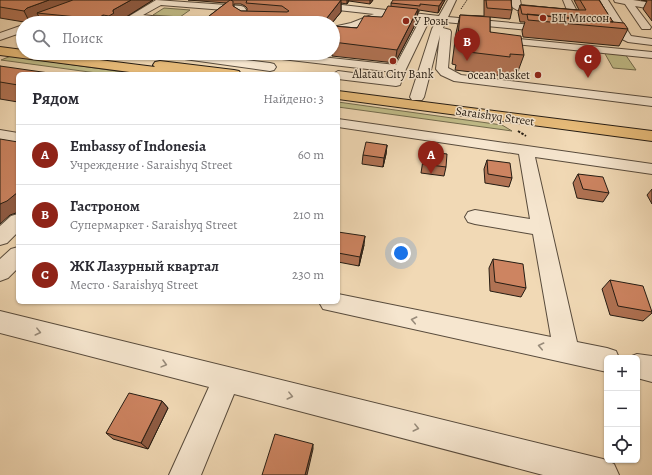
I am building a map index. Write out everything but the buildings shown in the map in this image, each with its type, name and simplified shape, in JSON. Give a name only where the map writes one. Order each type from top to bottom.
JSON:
[{"type":"main road","points":[[0,45],[16,47]]},
{"type":"main road","points":[[0,51],[16,53]]},
{"type":"main road","points":[[69,60],[161,72]]},
{"type":"main road","points":[[123,60],[218,72]]},
{"type":"main road","name":"Saraishyq Street","points":[[340,87],[652,127]]},
{"type":"main road","name":"Saraishyq Street","points":[[340,94],[652,136]]},
{"type":"main road","points":[[340,94],[410,102],[417,97]]},
{"type":"main road","points":[[455,110],[457,105],[461,105],[574,120],[594,120]]},
{"type":"street","points":[[53,16],[94,0]]},
{"type":"street","points":[[141,0],[240,9],[242,11],[241,16]]},
{"type":"street","points":[[275,0],[330,3],[384,13],[560,30]]},
{"type":"street","points":[[417,97],[437,29],[452,0]]},
{"type":"street","points":[[516,0],[517,7],[574,16],[567,0]]},
{"type":"street","points":[[604,0],[628,39],[652,42]]},
{"type":"street","points":[[618,0],[652,6]]},
{"type":"street","points":[[135,16],[159,2]]},
{"type":"street","points":[[628,2],[646,27]]},
{"type":"street","points":[[411,16],[416,5]]},
{"type":"street","points":[[62,12],[65,14],[64,16]]},
{"type":"street","points":[[340,29],[350,28],[368,22],[384,13]]},
{"type":"street","points":[[340,75],[396,82],[400,70],[426,17]]},
{"type":"street","points":[[437,29],[446,32],[442,69],[458,78],[474,90],[652,102]]},
{"type":"street","points":[[3,35],[16,30]]},
{"type":"street","points":[[590,33],[625,36]]},
{"type":"street","points":[[520,42],[652,55]]},
{"type":"street","points":[[228,60],[285,69]]},
{"type":"street","points":[[308,72],[316,60]]},
{"type":"street","points":[[340,60],[400,70]]},
{"type":"street","points":[[354,77],[380,92]]},
{"type":"street","points":[[519,92],[652,113]]},
{"type":"street","points":[[340,123],[652,169]]},
{"type":"street","points":[[0,135],[16,138]]},
{"type":"street","points":[[526,150],[566,351]]},
{"type":"street","points":[[474,217],[541,228]]},
{"type":"street","points":[[0,238],[16,223]]},
{"type":"street","points":[[0,272],[16,257]]},
{"type":"street","points":[[340,304],[604,359]]},
{"type":"street","points":[[0,322],[594,474]]},
{"type":"street","points":[[640,367],[652,369]]},
{"type":"street","points":[[185,475],[226,380]]},
{"type":"shaded area","points":[[164,8],[190,10],[181,16],[153,15]]},
{"type":"shaded area","points":[[604,52],[625,54],[636,70],[613,68]]},
{"type":"shaded area","points":[[11,56],[16,57],[16,60],[39,60],[123,72],[89,72],[1,60]]},
{"type":"shaded area","points":[[340,102],[502,125],[512,131],[340,107]]},
{"type":"place","name":"БЦ Миссон","points":[[543,18]]},
{"type":"place","name":"У Розы","points":[[406,21]]},
{"type":"place","name":"Alatau City Bank","points":[[393,61]]},
{"type":"place","name":"Гастроном","points":[[467,61]]},
{"type":"place","name":"ocean basket","points":[[538,75]]},
{"type":"place","name":"ЖК Лазурный квартал","points":[[588,78]]},
{"type":"place","name":"Embassy of Indonesia","points":[[431,174]]}]
